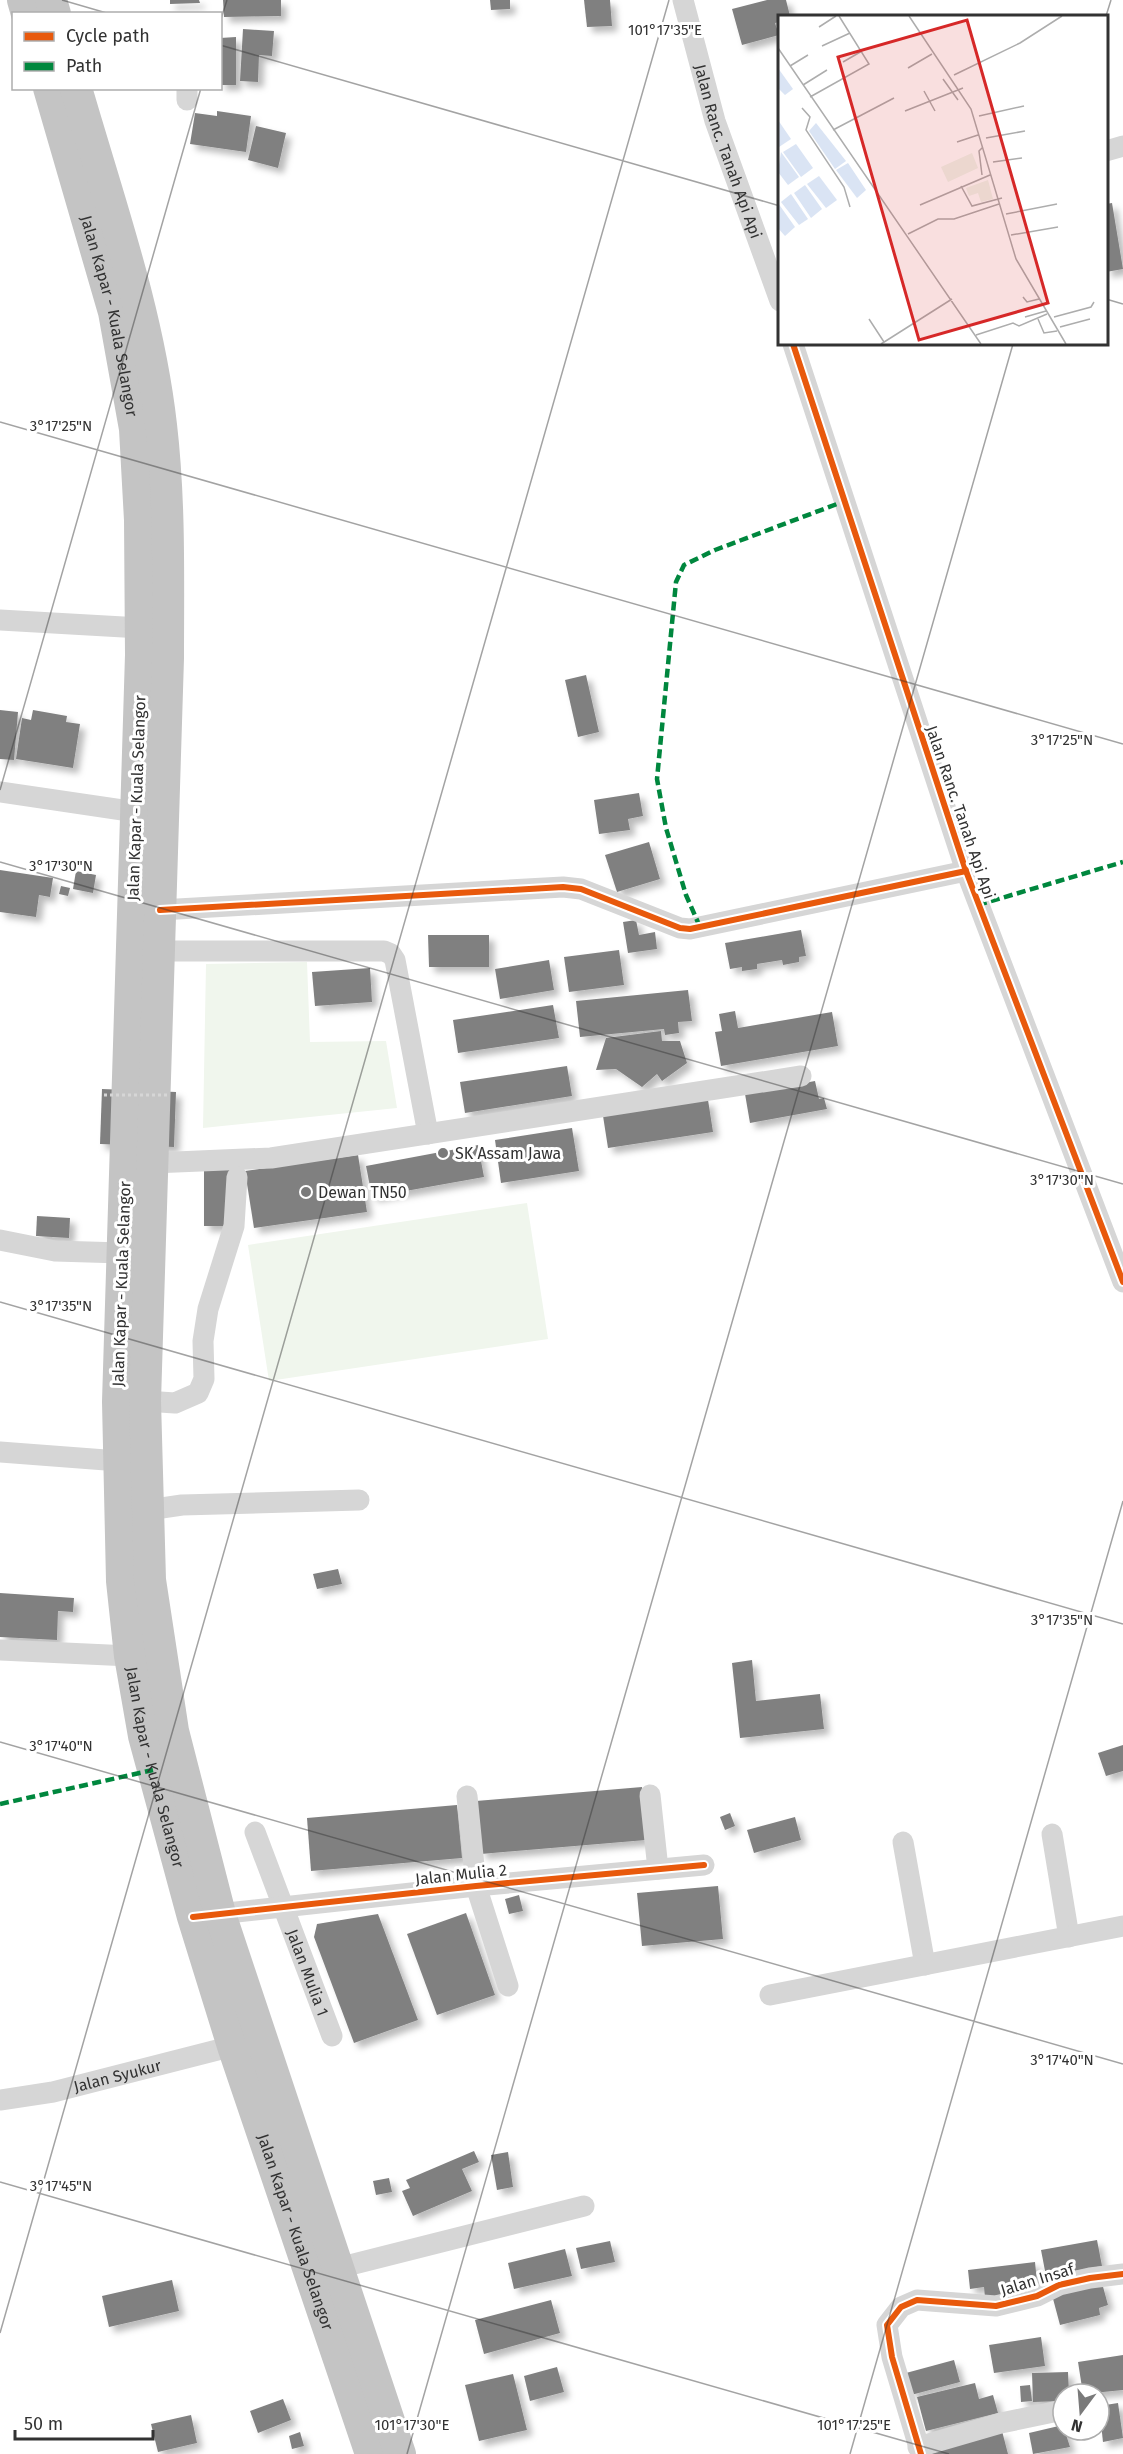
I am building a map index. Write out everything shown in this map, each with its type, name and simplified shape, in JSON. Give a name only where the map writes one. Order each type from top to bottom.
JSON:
[{"type":"highway","name":"Jalan Kapar - Kuala Selangor","points":[[50,90],[114,312],[135,429],[141,538],[136,812],[145,951],[139,1163],[150,1580],[172,1731],[233,2046],[371,2454]]},
{"type":"highway","name":"Jalan Kapar - Kuala Selangor","points":[[77,90],[139,306],[161,424],[168,563],[160,910],[145,951]]},
{"type":"highway","name":"Jalan Kapar - Kuala Selangor","points":[[139,1163],[122,1253],[118,1402],[122,1581],[130,1656],[144,1736],[206,1916],[338,2268],[400,2454]]},
{"type":"street","name":"Jalan Ranc. Tanah Api Api","points":[[683,0],[715,121],[772,250],[778,288]]},
{"type":"street","points":[[1108,151],[1123,146]]},
{"type":"street","name":"Jalan Ranc. Tanah Api Api","points":[[793,345],[966,871],[1123,1282]]},
{"type":"street","points":[[0,620],[141,628]]},
{"type":"street","points":[[0,792],[136,812]]},
{"type":"street","points":[[160,910],[563,887],[580,889],[680,928],[690,929],[966,871]]},
{"type":"street","points":[[145,951],[384,951],[391,954],[395,960],[428,1134]]},
{"type":"street","points":[[139,1163],[272,1158],[801,1076]]},
{"type":"street","points":[[145,1401],[175,1403],[198,1394],[204,1379],[203,1341],[208,1309],[234,1226],[237,1177]]},
{"type":"street","points":[[0,1240],[55,1251],[122,1253]]},
{"type":"street","points":[[0,1452],[119,1461]]},
{"type":"street","points":[[148,1510],[182,1505],[359,1500]]},
{"type":"street","points":[[0,1650],[130,1656]]},
{"type":"street","points":[[467,1796],[476,1886],[508,1986]]},
{"type":"street","points":[[650,1796],[658,1869]]},
{"type":"street","name":"Jalan Mulia 1","points":[[255,1832],[332,2036]]},
{"type":"street","points":[[1052,1834],[1069,1937]]},
{"type":"street","points":[[903,1842],[925,1965]]},
{"type":"street","name":"Jalan Mulia 2","points":[[206,1916],[476,1886],[704,1865]]},
{"type":"street","points":[[770,1995],[1123,1926]]},
{"type":"street","name":"Jalan Syukur","points":[[0,2100],[53,2092],[233,2046]]},
{"type":"street","points":[[338,2268],[584,2206]]},
{"type":"street","name":"Jalan Insaf","points":[[920,2450],[892,2357],[887,2325],[901,2307],[917,2300],[996,2306],[1037,2296],[1069,2283],[1123,2274]]},
{"type":"street","points":[[920,2450],[1001,2423],[1051,2413]]},
{"type":"path","points":[[104,1095],[168,1095]]},
{"type":"shaded area","points":[[307,962],[310,1042],[386,1041],[397,1108],[203,1128],[206,964]]},
{"type":"shaded area","points":[[527,1203],[548,1339],[269,1381],[248,1245]]},
{"type":"building","points":[[170,0],[199,0],[200,3],[170,4]]},
{"type":"building","points":[[223,0],[281,0],[281,16],[224,17]]},
{"type":"building","points":[[490,0],[510,0],[510,9],[491,10]]},
{"type":"building","points":[[584,0],[610,0],[612,26],[587,27]]},
{"type":"building","points":[[767,0],[786,0],[790,15],[778,15],[778,22],[775,23],[778,35],[742,45],[732,9]]},
{"type":"building","points":[[243,29],[274,31],[272,56],[259,55],[258,82],[240,81]]},
{"type":"building","points":[[236,37],[236,85],[222,85],[222,38]]},
{"type":"building","points":[[217,111],[251,116],[246,152],[190,144],[195,113],[217,116]]},
{"type":"building","points":[[256,126],[286,133],[278,168],[248,160]]},
{"type":"building","points":[[1112,203],[1123,269],[1108,272],[1108,204]]},
{"type":"building","points":[[586,675],[599,732],[578,737],[565,680]]},
{"type":"building","points":[[0,710],[18,712],[14,760],[0,759]]},
{"type":"building","points":[[33,710],[67,716],[66,722],[80,724],[73,768],[16,759],[22,718],[31,720]]},
{"type":"building","points":[[639,793],[643,816],[628,819],[630,830],[599,834],[594,800]]},
{"type":"building","points":[[649,842],[660,879],[617,892],[605,855]]},
{"type":"building","points":[[0,870],[53,878],[50,897],[39,895],[36,917],[0,912]]},
{"type":"building","points":[[76,871],[96,875],[93,893],[73,889]]},
{"type":"building","points":[[61,886],[70,888],[68,896],[59,894]]},
{"type":"building","points":[[636,920],[639,935],[655,932],[657,949],[628,953],[623,922]]},
{"type":"building","points":[[801,930],[806,956],[799,957],[799,962],[783,965],[782,960],[757,964],[757,969],[742,971],[742,967],[730,969],[725,943]]},
{"type":"building","points":[[428,935],[489,935],[489,967],[429,967]]},
{"type":"building","points":[[619,950],[624,985],[569,992],[564,957]]},
{"type":"building","points":[[549,960],[554,990],[500,999],[495,969]]},
{"type":"building","points":[[370,968],[372,1002],[315,1006],[312,972]]},
{"type":"building","points":[[688,990],[692,1021],[678,1022],[679,1033],[665,1035],[664,1029],[580,1037],[576,1001]]},
{"type":"building","points":[[553,1005],[559,1038],[458,1053],[453,1020]]},
{"type":"building","points":[[735,1011],[738,1028],[832,1012],[838,1046],[721,1066],[715,1032],[722,1031],[719,1014]]},
{"type":"building","points":[[661,1031],[662,1041],[680,1041],[687,1063],[662,1081],[657,1074],[642,1087],[616,1069],[596,1070],[606,1038]]},
{"type":"building","points":[[567,1066],[572,1096],[465,1113],[460,1082]]},
{"type":"building","points":[[815,1081],[819,1099],[824,1098],[827,1109],[750,1123],[745,1094]]},
{"type":"building","points":[[102,1089],[176,1092],[174,1147],[100,1144]]},
{"type":"building","points":[[708,1100],[713,1132],[608,1148],[603,1116]]},
{"type":"building","points":[[572,1128],[579,1171],[501,1183],[495,1140]]},
{"type":"building","points":[[478,1145],[484,1177],[372,1197],[366,1166]]},
{"type":"building","name":"Dewan TN50","points":[[358,1155],[367,1212],[254,1228],[245,1171]]},
{"type":"building","points":[[204,1167],[230,1167],[230,1226],[204,1226]]},
{"type":"building","points":[[37,1216],[70,1218],[69,1238],[36,1236]]},
{"type":"building","points":[[338,1569],[342,1584],[317,1589],[313,1574]]},
{"type":"building","points":[[0,1593],[74,1598],[73,1612],[58,1611],[57,1640],[0,1637]]},
{"type":"building","points":[[752,1660],[756,1701],[820,1694],[824,1729],[740,1738],[732,1663]]},
{"type":"building","points":[[1123,1745],[1123,1771],[1106,1776],[1098,1753]]},
{"type":"building","points":[[642,1787],[646,1840],[481,1854],[476,1801]]},
{"type":"building","points":[[457,1805],[462,1858],[311,1871],[307,1818]]},
{"type":"building","points":[[730,1813],[735,1826],[725,1830],[720,1817]]},
{"type":"building","points":[[795,1817],[801,1840],[754,1853],[747,1830]]},
{"type":"building","points":[[718,1886],[723,1939],[642,1946],[637,1893]]},
{"type":"building","points":[[519,1895],[523,1911],[509,1914],[505,1899]]},
{"type":"building","points":[[466,1913],[495,1995],[437,2015],[407,1934]]},
{"type":"building","points":[[378,1914],[418,2020],[354,2043],[314,1937],[317,1924]]},
{"type":"building","points":[[474,2151],[479,2162],[462,2169],[472,2191],[413,2216],[402,2191],[410,2188],[406,2180]]},
{"type":"building","points":[[508,2152],[513,2187],[497,2190],[491,2155]]},
{"type":"building","points":[[389,2178],[392,2192],[376,2195],[373,2181]]},
{"type":"building","points":[[1097,2240],[1102,2266],[1046,2276],[1041,2250]]},
{"type":"building","points":[[610,2241],[615,2262],[581,2269],[576,2248]]},
{"type":"building","points":[[565,2249],[572,2276],[514,2289],[508,2263]]},
{"type":"building","points":[[1035,2262],[1038,2292],[985,2298],[984,2287],[970,2289],[968,2270]]},
{"type":"building","points":[[172,2280],[179,2311],[109,2327],[102,2296]]},
{"type":"building","points":[[1102,2283],[1108,2305],[1099,2308],[1100,2315],[1060,2325],[1052,2295]]},
{"type":"building","points":[[551,2300],[560,2333],[484,2354],[475,2320]]},
{"type":"building","points":[[1041,2337],[1045,2366],[994,2373],[989,2345]]},
{"type":"building","points":[[1123,2355],[1123,2390],[1111,2391],[1111,2382],[1081,2382],[1078,2362]]},
{"type":"building","points":[[954,2360],[960,2382],[911,2395],[906,2373]]},
{"type":"building","points":[[557,2367],[564,2392],[530,2401],[524,2376]]},
{"type":"building","points":[[1068,2372],[1068,2382],[1051,2382],[1051,2401],[1033,2402],[1032,2373]]},
{"type":"building","points":[[513,2374],[527,2430],[479,2441],[465,2385]]},
{"type":"building","points":[[975,2383],[979,2399],[993,2395],[998,2413],[926,2431],[917,2397]]},
{"type":"building","points":[[1030,2385],[1032,2401],[1021,2402],[1020,2386]]},
{"type":"building","points":[[283,2399],[291,2420],[258,2433],[250,2411]]},
{"type":"building","points":[[1118,2403],[1123,2438],[1111,2440],[1111,2404]]},
{"type":"building","points":[[191,2415],[197,2443],[158,2452],[151,2424]]},
{"type":"building","points":[[1051,2428],[1051,2442],[1068,2442],[1070,2447],[1033,2454],[1029,2433]]},
{"type":"building","points":[[1002,2431],[1008,2454],[930,2454]]},
{"type":"building","points":[[300,2432],[304,2446],[292,2449],[289,2436]]},
{"type":"marked path","points":[[700,927],[686,895],[666,828],[657,779],[676,582],[684,565],[715,550],[845,501]]},
{"type":"marked path","points":[[978,905],[1123,862]]},
{"type":"marked path","points":[[0,1804],[153,1770]]},
{"type":"cycle path","points":[[793,345],[966,871],[1123,1282]]},
{"type":"cycle path","points":[[160,910],[563,887],[581,889],[680,928],[690,929],[966,871]]},
{"type":"cycle path","points":[[193,1917],[476,1886],[704,1865]]},
{"type":"cycle path","points":[[921,2454],[892,2357],[887,2325],[901,2307],[917,2300],[996,2306],[1037,2296],[1059,2285],[1123,2274]]},
{"type":"place","name":"SK Assam Jawa","points":[[443,1153]]},
{"type":"place","name":"Dewan TN50","points":[[306,1192]]}]
